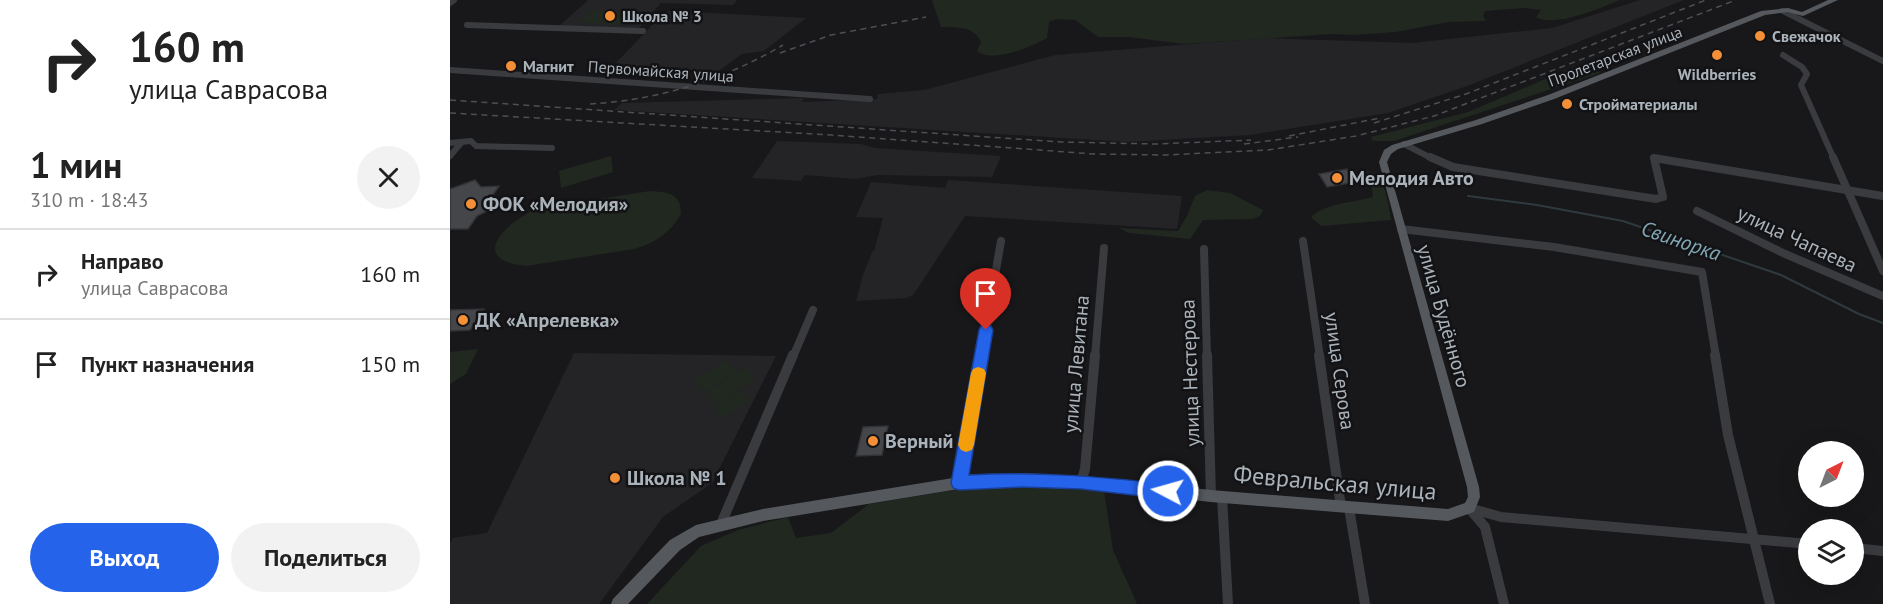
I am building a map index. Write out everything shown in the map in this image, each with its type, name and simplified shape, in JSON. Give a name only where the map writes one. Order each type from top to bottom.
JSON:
[{"type":"main road","name":"Пролетарская улица","points":[[1404,144],[1502,114],[1601,78],[1764,13],[1783,11],[1803,14],[1834,0]]},
{"type":"main road","name":"улица Будённого","points":[[1404,144],[1389,150],[1383,162],[1473,486],[1474,497],[1469,508]]},
{"type":"main road","name":"Февральская улица","points":[[618,604],[675,545],[696,531],[762,515],[959,483],[1022,479],[1081,482],[1345,508],[1448,515],[1469,508]]},
{"type":"street","points":[[450,3],[454,0]]},
{"type":"street","points":[[1783,11],[1883,61]]},
{"type":"street","points":[[466,25],[643,31]]},
{"type":"street","points":[[1783,54],[1802,67],[1807,74],[1801,85],[1883,271]]},
{"type":"street","name":"Первомайская улица","points":[[450,70],[870,99]]},
{"type":"street","points":[[450,143],[471,141],[476,146],[552,147]]},
{"type":"street","points":[[450,156],[461,143]]},
{"type":"street","points":[[1404,144],[1410,150],[1438,159],[1453,167],[1656,199],[1663,196],[1654,158],[1883,196]]},
{"type":"street","name":"улица Чапаева","points":[[1697,211],[1783,253],[1883,296]]},
{"type":"street","points":[[1401,229],[1554,247],[1702,272],[1728,435],[1770,604]]},
{"type":"street","points":[[959,483],[1001,241]]},
{"type":"street","name":"улица Серова","points":[[1303,241],[1345,508],[1365,604]]},
{"type":"street","name":"улица Левитана","points":[[1081,482],[1085,469],[1104,248]]},
{"type":"street","name":"улица Нестерова","points":[[1204,249],[1216,496],[1228,604]]},
{"type":"street","points":[[721,524],[813,310]]},
{"type":"street","points":[[1469,508],[1501,517],[1798,543]]},
{"type":"street","points":[[1469,508],[1485,526],[1504,604]]},
{"type":"street","points":[[1864,549],[1883,551]]},
{"type":"shaded area","name":"Школа № 3","points":[[588,0],[737,0],[733,5],[661,3],[638,29],[558,27]]},
{"type":"shaded area","points":[[932,0],[1620,0],[1566,19],[1544,20],[1536,17],[1541,10],[1524,8],[1485,11],[1483,16],[1486,20],[1484,21],[1448,22],[1396,32],[1185,44],[1129,37],[1098,37],[1075,20],[1057,19],[1049,22],[1047,38],[1012,53],[992,56],[977,51],[981,42],[969,30],[941,27]]},
{"type":"shaded area","points":[[1640,0],[1684,0],[1470,85],[1388,113],[1250,135],[1127,142],[614,110],[622,103],[804,98],[802,102],[877,99],[878,94],[924,90],[1055,55],[1265,38],[1412,43],[1552,28]]},
{"type":"shaded area","points":[[592,10],[636,12],[623,25],[578,22]]},
{"type":"shaded area","points":[[665,12],[806,18],[764,51],[742,54],[719,71],[611,68]]},
{"type":"shaded area","points":[[1578,65],[1593,68],[1600,73],[1394,141],[1373,141],[1371,137],[1468,112]]},
{"type":"shaded area","points":[[777,141],[861,144],[875,148],[1001,156],[992,177],[878,175],[855,179],[805,175],[801,181],[752,178]]},
{"type":"shaded area","points":[[611,156],[613,172],[561,188],[559,171]]},
{"type":"shaded area","points":[[1366,171],[1375,173],[1382,184],[1391,220],[1321,226],[1311,217],[1332,206],[1373,197]]},
{"type":"shaded area","points":[[948,180],[1182,196],[1177,229],[965,216],[914,294],[907,298],[856,301],[883,218],[856,217],[871,182],[945,188]]},
{"type":"shaded area","points":[[1207,190],[1230,193],[1263,210],[1260,216],[1253,219],[1203,220],[1190,239],[1129,233],[1119,228],[1178,231],[1195,196]]},
{"type":"shaded area","points":[[650,191],[672,195],[679,202],[681,214],[667,232],[642,247],[526,266],[498,257],[495,249],[497,240],[513,223],[536,209]]},
{"type":"shaded area","points":[[478,349],[466,374],[450,384],[450,352]]},
{"type":"shaded area","name":"Школа № 1","points":[[574,353],[776,356],[712,483],[663,517],[599,604],[450,604],[450,543],[453,538],[487,533]]},
{"type":"shaded area","points":[[727,360],[737,371],[704,392],[694,380]]},
{"type":"shaded area","points":[[746,367],[756,378],[716,405],[706,393]]},
{"type":"shaded area","points":[[741,390],[750,400],[723,418],[714,408]]},
{"type":"shaded area","points":[[986,485],[1104,491],[1113,550],[1137,604],[647,604],[701,546],[738,530],[788,517],[796,538],[831,533],[869,504]]},
{"type":"building","name":"Мелодия Авто","points":[[1347,169],[1355,182],[1327,187],[1319,174]]},
{"type":"building","name":"ФОК «Мелодия»","points":[[475,180],[481,187],[499,186],[489,201],[495,207],[477,216],[468,229],[450,229],[450,189]]},
{"type":"building","name":"ДК «Апрелевка»","points":[[484,309],[470,330],[450,331],[450,310]]},
{"type":"building","name":"Верный","points":[[888,426],[882,455],[856,456],[863,427]]},
{"type":"waterway","name":"Свинорка","points":[[1468,196],[1537,205],[1623,221],[1781,275],[1859,314],[1883,323]]},
{"type":"railway","points":[[1374,123],[1466,94],[1706,0]]},
{"type":"railway","points":[[450,113],[831,135],[1094,154],[1166,155],[1268,150],[1356,136],[1434,116],[1736,0]]},
{"type":"railway","points":[[780,53],[831,35],[926,17]]},
{"type":"railway","points":[[590,104],[641,98],[690,86],[738,68],[783,45]]},
{"type":"railway","points":[[450,100],[1061,142],[1156,144],[1251,140]]},
{"type":"railway","points":[[1289,136],[1380,118]]},
{"type":"railway","points":[[1244,144],[1298,137]]},
{"type":"slow traffic","points":[[966,445],[978,373]]},
{"type":"place","name":"Школа № 3","points":[[610,16]]},
{"type":"place","name":"Свежачок","points":[[1760,36]]},
{"type":"place","name":"Wildberries","points":[[1717,55]]},
{"type":"place","name":"Магнит","points":[[511,66]]},
{"type":"place","name":"Стройматериалы","points":[[1567,104]]},
{"type":"place","name":"Мелодия Авто","points":[[1337,178]]},
{"type":"place","name":"ФОК «Мелодия»","points":[[471,204]]},
{"type":"place","name":"ДК «Апрелевка»","points":[[463,320]]},
{"type":"place","name":"Верный","points":[[873,441]]},
{"type":"place","name":"Школа № 1","points":[[615,478]]},
{"type":"route","points":[[986,330],[959,483],[1022,479],[1081,482],[1168,491]]}]
